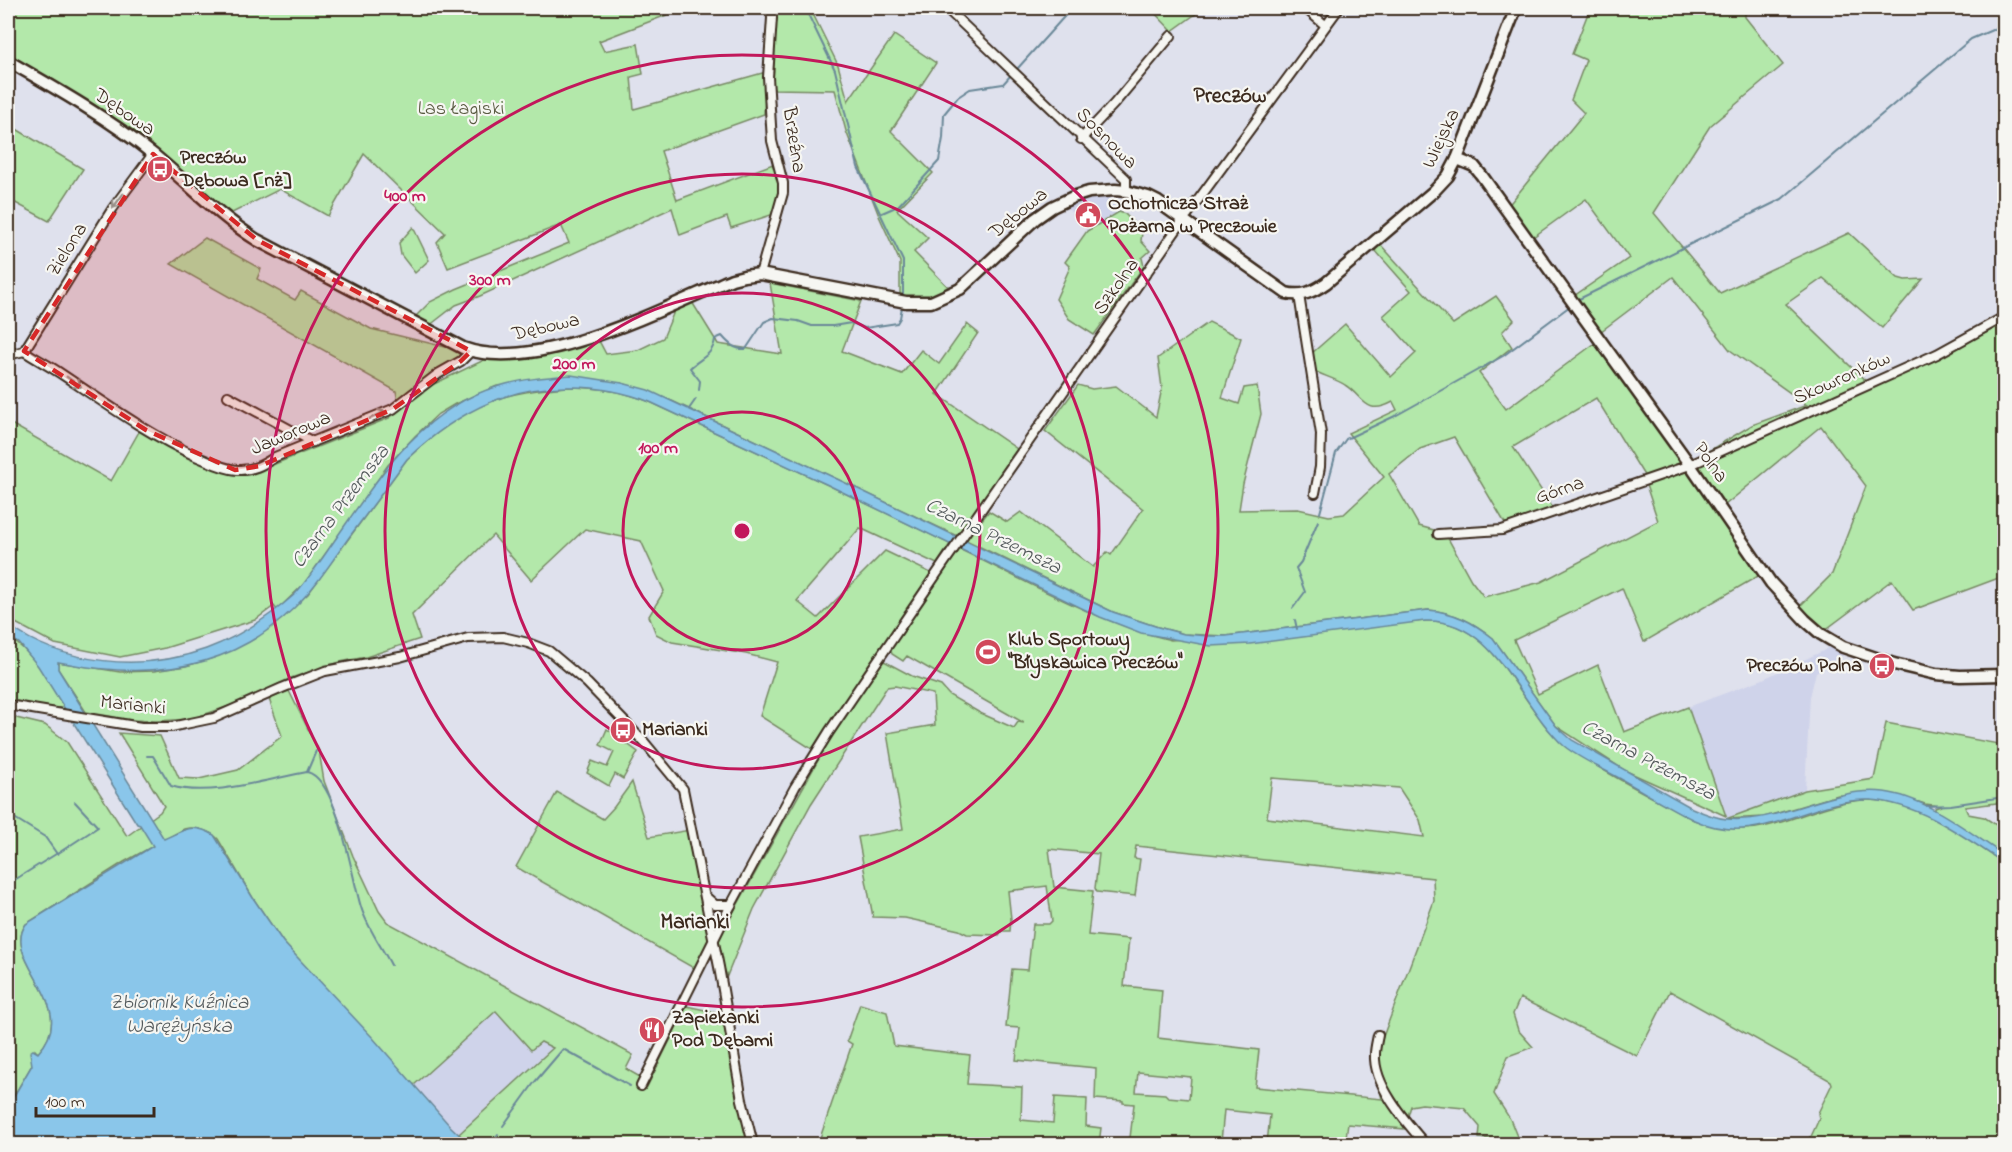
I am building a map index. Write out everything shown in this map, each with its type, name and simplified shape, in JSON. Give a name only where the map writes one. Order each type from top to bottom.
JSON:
[{"type":"street","name":"Brzeźna","points":[[760,274],[781,207],[783,193],[783,183],[772,141],[768,77],[771,8]]},
{"type":"street","name":"Sosnowa","points":[[946,8],[1081,139],[1126,179],[1126,191],[1148,197],[1184,220],[1275,286],[1286,293],[1299,295]]},
{"type":"street","points":[[1305,8],[1325,25]]},
{"type":"street","name":"Szkolna","points":[[731,905],[795,787],[926,588],[1184,220],[1339,8]]},
{"type":"street","name":"Wiejska","points":[[1299,295],[1317,290],[1434,191],[1448,176],[1457,159],[1516,8]]},
{"type":"street","points":[[1081,139],[1114,104],[1171,36]]},
{"type":"street","name":"Dębowa","points":[[8,61],[99,117],[153,154],[232,223],[257,240],[471,351],[486,355],[511,355],[552,348],[615,329],[732,279],[760,274],[918,304],[932,302],[960,289],[1035,219],[1052,207],[1073,196],[1089,192],[1126,191]]},
{"type":"street","name":"Zielona","points":[[24,351],[113,208],[153,154]]},
{"type":"street","name":"Polna","points":[[1457,159],[1474,166],[1482,176],[1690,465],[1772,584],[1800,615],[1821,634],[1843,647],[1871,657],[1921,670],[1960,676],[2004,675]]},
{"type":"street","points":[[1299,295],[1321,434],[1320,467],[1315,493]]},
{"type":"street","name":"Skowronków","points":[[1690,465],[1937,354],[2004,317]]},
{"type":"street","points":[[8,355],[24,351]]},
{"type":"street","name":"Jaworowa","points":[[24,351],[146,430],[186,452],[224,468],[235,470],[252,469],[393,409],[438,374],[461,362],[471,351]]},
{"type":"street","points":[[228,396],[313,442]]},
{"type":"street","name":"Górna","points":[[1438,534],[1502,530],[1690,465]]},
{"type":"street","name":"Marianki","points":[[8,705],[153,728],[185,726],[218,717],[300,680],[333,669],[400,657],[468,638],[493,636],[528,643],[539,646],[556,656],[587,683],[680,782],[685,795],[714,939],[744,1110],[753,1144]]},
{"type":"street","points":[[641,1086],[731,905],[715,905],[705,896]]},
{"type":"street","points":[[1378,1035],[1374,1056],[1378,1076],[1384,1090],[1425,1144]]},
{"type":"highlighted area","points":[[153,154],[257,240],[471,351],[461,361],[393,409],[260,466],[235,470],[146,430],[24,351]]},
{"type":"shaded area","points":[[1106,194],[1119,212],[1087,231],[1065,205],[1073,201]]},
{"type":"shaded area","points":[[1832,644],[1847,653],[1816,672],[1810,697],[1805,790],[1728,820],[1688,707],[1763,679],[1823,651]]},
{"type":"shaded area","points":[[496,1011],[531,1050],[542,1042],[553,1048],[447,1144],[385,1112]]},
{"type":"green space","name":"Las Łagiski","points":[[8,8],[685,8],[599,41],[604,51],[638,44],[643,74],[631,77],[634,109],[766,72],[764,114],[661,151],[677,200],[773,164],[779,188],[774,214],[731,228],[727,217],[680,235],[672,208],[456,305],[429,326],[413,319],[430,302],[456,289],[569,243],[561,225],[448,268],[437,242],[445,233],[364,154],[328,216],[280,189],[230,214],[131,129],[8,55]]},
{"type":"green space","points":[[810,8],[838,65],[848,101],[894,35],[936,63],[891,131],[933,173],[897,210],[928,238],[914,252],[951,290],[918,300],[900,298],[900,262],[879,216],[846,131],[835,90],[773,89],[775,10]]},
{"type":"green space","points":[[1150,8],[1204,8],[1172,31]]},
{"type":"green space","points":[[1590,8],[1745,8],[1745,17],[1783,65],[1710,126],[1654,213],[1720,293],[1849,233],[1898,278],[1923,279],[1882,328],[1823,278],[1786,304],[1873,388],[2004,324],[2004,576],[1913,610],[1892,580],[1825,630],[1800,606],[1832,574],[1866,486],[1821,426],[1725,505],[1690,462],[1752,425],[1807,405],[1730,350],[1673,277],[1596,335],[1571,298],[1629,258],[1586,199],[1529,240],[1507,207],[1584,113],[1571,100],[1586,60],[1572,54]]},
{"type":"green space","points":[[8,124],[83,169],[49,221],[8,199]]},
{"type":"green space","points":[[1119,212],[1125,214],[1142,232],[1141,241],[1150,251],[1142,258],[1144,266],[1094,335],[1069,319],[1056,299],[1070,267],[1065,262],[1087,231]]},
{"type":"green space","points":[[413,227],[429,260],[415,273],[401,255],[399,243]]},
{"type":"green space","points":[[205,238],[261,269],[257,279],[295,300],[301,291],[371,329],[462,351],[457,359],[398,402],[396,391],[171,264]]},
{"type":"green space","points":[[1379,243],[1453,324],[1496,296],[1514,320],[1502,332],[1512,347],[1479,373],[1506,409],[1598,341],[1682,462],[1645,477],[1596,398],[1513,447],[1553,508],[1506,525],[1454,437],[1420,449],[1389,474],[1419,526],[1445,533],[1471,580],[1484,597],[1541,582],[1658,521],[1645,482],[1687,471],[1760,575],[1644,642],[1622,588],[1514,640],[1538,694],[1598,665],[1624,732],[1688,707],[1726,816],[1624,770],[1556,726],[1493,638],[1478,627],[1455,616],[1428,610],[1226,636],[1184,634],[1113,612],[966,540],[989,511],[1007,522],[1021,512],[1093,567],[1107,552],[1111,555],[1143,509],[1045,431],[1078,385],[1092,389],[1116,386],[1156,417],[1162,388],[1158,358],[1209,322],[1241,338],[1222,398],[1239,404],[1244,388],[1257,386],[1261,414],[1243,484],[1239,510],[1298,509],[1329,516],[1344,514],[1384,477],[1348,433],[1397,410],[1393,402],[1376,407],[1366,404],[1345,385],[1314,371],[1311,354],[1345,324],[1391,377],[1416,353],[1383,316],[1411,291],[1374,249]]},
{"type":"green space","points":[[770,283],[861,301],[842,351],[902,374],[921,350],[939,364],[967,324],[978,333],[937,394],[1017,449],[957,536],[672,401],[622,383],[497,386],[438,414],[415,436],[388,465],[304,584],[277,610],[274,606],[255,620],[165,648],[120,657],[55,644],[8,619],[8,422],[111,481],[140,430],[224,472],[260,470],[389,418],[434,384],[484,360],[528,358],[598,339],[606,354],[638,350],[663,338],[673,314],[672,310],[692,302],[718,344],[782,354]]},
{"type":"green space","points":[[566,387],[608,390],[650,402],[950,544],[937,564],[860,528],[797,601],[818,618],[885,551],[931,573],[812,749],[760,716],[777,662],[746,654],[672,642],[656,634],[649,616],[664,591],[641,541],[585,529],[531,580],[493,535],[412,615],[420,639],[291,678],[238,703],[191,719],[132,720],[86,712],[58,669],[58,662],[120,672],[154,671],[186,666],[213,658],[254,639],[308,594],[407,459],[426,442],[458,419],[492,401],[528,391]]},
{"type":"green space","points":[[959,549],[1090,612],[1144,633],[1171,640],[1426,621],[1446,623],[1463,629],[1491,652],[1546,727],[1569,747],[1603,770],[1694,820],[1730,828],[1758,828],[1829,806],[1869,800],[1888,802],[1923,814],[1957,832],[2004,863],[2004,1144],[1946,1144],[1939,1141],[1937,1144],[1816,1144],[1809,1141],[1819,1119],[1818,1113],[1832,1084],[1831,1081],[1670,991],[1637,1056],[1520,998],[1513,1014],[1518,1030],[1533,1047],[1508,1056],[1494,1094],[1510,1119],[1520,1144],[1501,1144],[1499,1140],[1479,1138],[1480,1127],[1464,1108],[1422,1104],[1411,1106],[1408,1116],[1417,1130],[1348,1124],[1345,1144],[1267,1144],[1270,1115],[1224,1110],[1221,1142],[1247,1144],[1168,1144],[1168,1142],[1130,1138],[1134,1104],[1095,1099],[1096,1068],[1016,1060],[1020,1028],[1006,1027],[1012,969],[1028,970],[1033,924],[1049,924],[1052,921],[1047,886],[1008,891],[1010,931],[1002,931],[999,935],[967,934],[959,930],[905,918],[873,917],[858,837],[903,829],[887,733],[935,725],[933,694],[895,686],[887,687],[811,804],[754,909],[727,976],[721,960],[718,940],[840,721],[880,661],[941,686],[949,695],[980,713],[1014,728],[1018,722],[1024,723],[907,656],[903,661],[892,654],[890,648]],"holes":[[[1272,778],[1399,788],[1420,820],[1424,837],[1267,818]],[[1136,846],[1433,878],[1434,901],[1378,1050],[1375,1070],[1382,1099],[1255,1087],[1259,1050],[1158,1038],[1162,990],[1124,986],[1129,939],[1088,935],[1093,891],[1054,887],[1049,849],[1099,854],[1095,888],[1097,892],[1135,896],[1140,859],[1134,858]],[[1138,1072],[1191,1077],[1189,1099],[1168,1097],[1165,1094],[1136,1092]]]},
{"type":"green space","points":[[8,637],[34,660],[65,709],[8,702]]},
{"type":"green space","points":[[289,691],[319,751],[324,781],[353,856],[379,911],[387,922],[633,1055],[626,1069],[640,1077],[640,1083],[647,1087],[687,1006],[723,1014],[749,1144],[469,1144],[459,1134],[553,1048],[541,1042],[531,1050],[496,1011],[414,1085],[283,942],[253,898],[218,839],[207,832],[193,828],[184,829],[124,862],[26,924],[21,938],[23,953],[47,1001],[51,1018],[49,1035],[38,1053],[35,1050],[32,1065],[8,1106],[8,716],[45,725],[67,742],[127,836],[160,812],[164,806],[119,733],[160,736],[179,778],[199,779],[238,770],[282,736],[269,699]]},
{"type":"green space","points":[[1886,723],[2004,745],[2004,802],[1965,807],[1968,814],[1984,817],[2004,830],[2004,855],[1935,812],[1935,808],[1941,806],[1919,802],[1838,795],[1764,817],[1726,819],[1805,790],[1874,779]]},
{"type":"green space","points":[[607,729],[638,752],[623,779],[615,774],[609,786],[587,773],[592,761],[607,767],[614,752],[600,745]]},
{"type":"green space","points":[[632,782],[649,837],[690,830],[710,937],[697,970],[516,867],[557,792],[603,819]]},
{"type":"green space","points":[[860,1004],[887,1012],[894,1046],[970,1055],[967,1084],[1022,1087],[1021,1120],[1053,1123],[1055,1097],[1087,1099],[1086,1126],[1101,1128],[1099,1144],[818,1144],[852,1044],[847,1041]]},
{"type":"water","name":"Zbiornik Kuźnica Warężyńska","points":[[571,375],[622,383],[648,390],[1113,612],[1158,627],[1184,634],[1226,636],[1428,610],[1455,616],[1478,627],[1493,638],[1556,726],[1572,740],[1692,808],[1718,818],[1747,819],[1767,816],[1844,794],[1884,792],[1916,801],[1947,817],[2004,855],[2004,863],[1925,815],[1889,803],[1871,800],[1848,801],[1762,826],[1741,829],[1718,828],[1694,820],[1564,746],[1548,729],[1504,667],[1488,649],[1470,634],[1450,624],[1425,621],[1250,644],[1211,646],[1141,633],[1100,617],[828,485],[650,402],[612,391],[591,388],[529,390],[509,395],[468,413],[416,450],[310,591],[269,629],[243,646],[215,658],[186,666],[157,670],[95,668],[58,662],[58,669],[164,839],[183,830],[194,828],[214,835],[283,942],[469,1144],[8,1144],[8,1106],[32,1065],[30,1052],[33,1050],[38,1053],[49,1035],[51,1018],[47,1001],[23,953],[21,938],[26,924],[153,846],[38,666],[19,643],[8,637],[8,625],[53,649],[104,661],[156,661],[206,649],[230,639],[253,626],[295,594],[389,465],[427,426],[449,409],[499,386],[525,380]]},
{"type":"waterway","points":[[805,8],[835,70],[858,167],[903,261],[903,296]]},
{"type":"waterway","points":[[1018,68],[1072,8]]},
{"type":"waterway","points":[[1579,299],[1782,199],[1971,39],[2004,25]]},
{"type":"waterway","points":[[882,213],[898,206],[939,161],[944,114],[958,97],[970,89],[1003,84],[1011,75]]},
{"type":"waterway","points":[[1320,513],[1336,453],[1346,439],[1395,416],[1503,356],[1570,306]]},
{"type":"waterway","points":[[699,390],[700,381],[690,368],[709,353],[715,339],[722,336],[732,346],[746,349],[764,322],[773,318],[798,321],[812,326],[851,323],[865,328],[897,323],[902,307]]},
{"type":"waterway","points":[[689,409],[696,399]]},
{"type":"waterway","points":[[1293,608],[1305,592],[1296,568],[1301,562],[1318,521]]},
{"type":"waterway","points":[[1295,620],[1297,629]]},
{"type":"waterway","points":[[307,772],[316,751]]},
{"type":"waterway","points":[[147,756],[153,756],[171,786],[186,789],[220,789],[307,772],[318,779],[335,810],[364,914],[391,965]]},
{"type":"waterway","points":[[1927,806],[2004,797]]},
{"type":"waterway","points":[[8,814],[45,837],[57,854],[98,827],[75,802]]},
{"type":"waterway","points":[[8,884],[56,854]]},
{"type":"waterway","points":[[503,1126],[534,1083],[563,1049],[630,1086]]},
{"type":"waterway","points":[[491,1144],[498,1134]]},
{"type":"place","name":"Preczów Dębowa [nż]","points":[[160,169]]},
{"type":"place","name":"Ochotnicza Straż Pożarna w Preczowie","points":[[1088,215]]},
{"type":"place","name":"Klub Sportowy \"Błyskawica Preczów\"","points":[[988,652]]},
{"type":"place","name":"Preczów Polna","points":[[1882,666]]},
{"type":"place","name":"Marianki","points":[[623,730]]},
{"type":"place","name":"Zapiekanki Pod Dębami","points":[[652,1030]]},
{"type":"district","name":"Preczów","points":[[1230,97]]},
{"type":"district","name":"Marianki","points":[[695,923]]},
{"type":"water label","name":"Czarna Przemsza","points":[[341,507]]},
{"type":"water label","name":"Czarna Przemsza","points":[[993,537]]},
{"type":"water label","name":"Czarna Przemsza","points":[[1648,761]]}]
